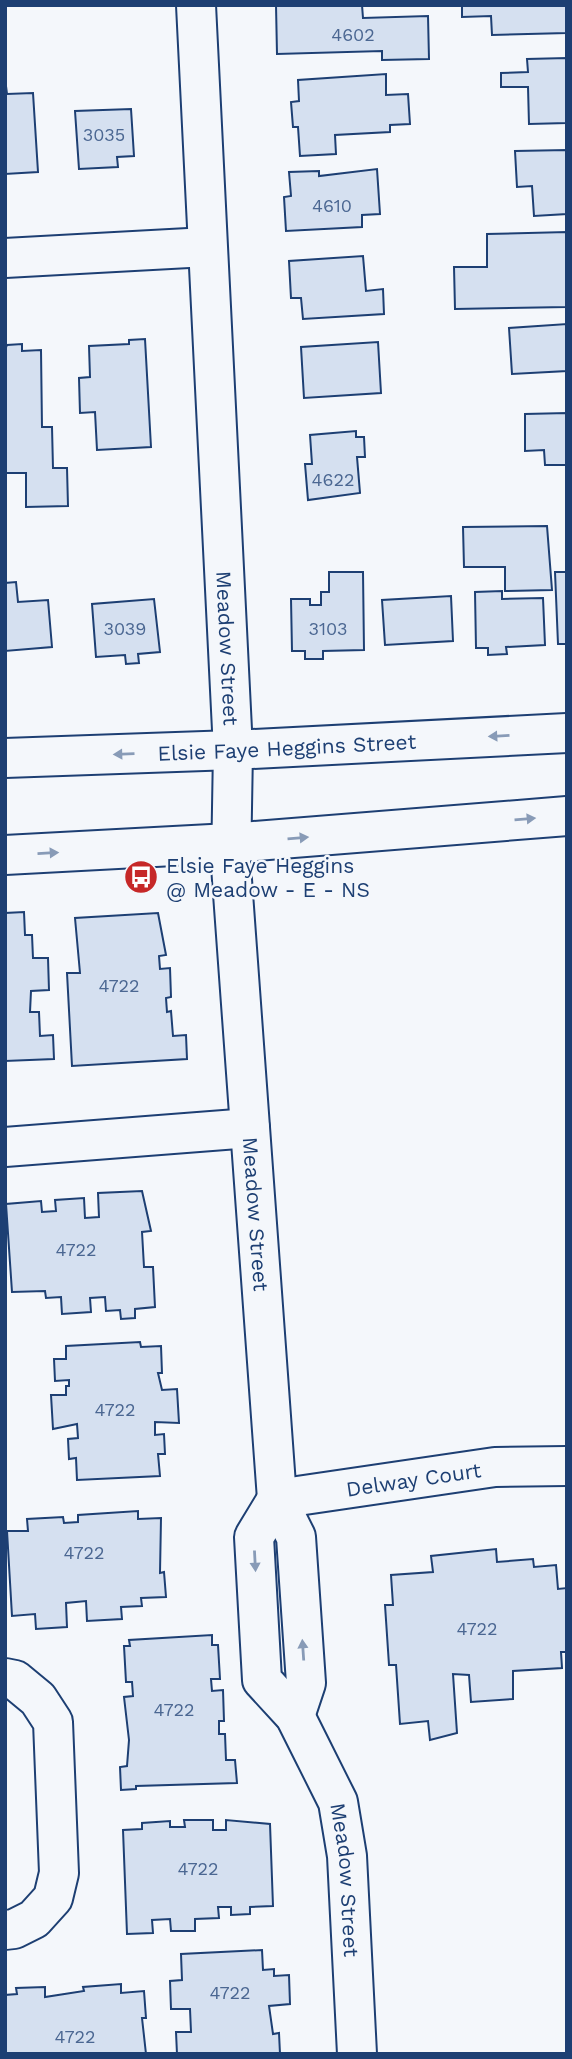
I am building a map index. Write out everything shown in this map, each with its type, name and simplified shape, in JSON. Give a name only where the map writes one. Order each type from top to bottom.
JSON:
[{"type":"main road","name":"Meadow Street","points":[[196,5],[233,750],[230,843],[277,1499],[296,1537],[306,1684],[295,1716],[338,1802],[347,1856],[357,2054]]},
{"type":"main road","points":[[5,258],[207,247]]},
{"type":"main road","name":"Elsie Faye Heggins Street","points":[[5,758],[233,750],[567,733]]},
{"type":"main road","points":[[5,855],[230,843],[567,816]]},
{"type":"main road","points":[[5,1147],[250,1128]]},
{"type":"main road","name":"Delway Court","points":[[277,1499],[495,1467],[559,1466]]},
{"type":"main road","points":[[5,1678],[15,1680],[38,1699],[53,1722],[59,1873],[53,1898],[34,1919],[14,1929],[5,1930]]},
{"type":"building","points":[[276,5],[362,5],[363,18],[428,16],[429,59],[382,60],[382,51],[277,54]]},
{"type":"building","points":[[462,5],[567,5],[567,33],[492,35],[491,16],[462,17]]},
{"type":"building","points":[[567,58],[567,123],[529,124],[528,87],[501,87],[501,73],[528,72],[527,59]]},
{"type":"building","points":[[386,74],[386,95],[408,94],[410,124],[390,125],[390,132],[335,135],[336,154],[300,156],[298,127],[293,127],[291,102],[299,101],[298,80]]},
{"type":"building","points":[[5,78],[7,94],[33,93],[38,172],[5,174]]},
{"type":"building","points":[[131,109],[134,156],[117,157],[118,167],[79,169],[75,111]]},
{"type":"building","points":[[567,150],[567,214],[534,216],[532,186],[517,187],[515,151]]},
{"type":"building","points":[[377,169],[380,214],[362,215],[362,227],[286,231],[284,197],[291,196],[289,172],[319,171],[319,176]]},
{"type":"building","points":[[567,232],[567,307],[455,309],[454,267],[487,267],[487,234]]},
{"type":"building","points":[[363,256],[366,291],[383,289],[384,314],[303,319],[301,298],[291,298],[289,261]]},
{"type":"building","points":[[567,324],[567,371],[512,374],[509,328]]},
{"type":"building","points":[[145,339],[151,447],[97,450],[95,412],[80,413],[79,378],[90,377],[89,346],[129,344],[129,340]]},
{"type":"building","points":[[378,342],[381,393],[304,398],[301,347]]},
{"type":"building","points":[[22,344],[22,351],[41,350],[42,427],[52,427],[53,468],[67,468],[68,506],[26,507],[26,473],[5,473],[5,350],[7,345]]},
{"type":"building","points":[[567,413],[567,465],[545,465],[544,450],[525,451],[525,414]]},
{"type":"building","points":[[356,431],[356,437],[364,437],[365,457],[357,457],[360,493],[308,500],[305,464],[312,464],[310,435]]},
{"type":"building","points":[[547,526],[552,590],[505,591],[505,567],[464,567],[463,527]]},
{"type":"building","points":[[329,572],[363,572],[364,650],[323,651],[323,659],[305,659],[305,651],[292,651],[291,599],[310,599],[310,605],[321,605],[321,592],[329,592]]},
{"type":"building","points":[[555,572],[567,572],[567,644],[558,644]]},
{"type":"building","points":[[16,582],[18,602],[48,600],[52,647],[5,651],[5,583]]},
{"type":"building","points":[[502,591],[502,599],[543,598],[545,645],[506,647],[507,654],[488,655],[488,648],[476,648],[475,592]]},
{"type":"building","points":[[451,596],[453,641],[385,645],[382,600]]},
{"type":"building","points":[[154,599],[160,652],[138,654],[139,663],[126,664],[125,655],[96,657],[92,604]]},
{"type":"building","points":[[24,912],[25,935],[32,935],[33,958],[48,958],[49,990],[31,991],[30,1012],[39,1012],[40,1036],[53,1035],[54,1059],[5,1061],[5,913]]},
{"type":"building","points":[[158,913],[166,955],[159,956],[160,969],[170,968],[171,997],[166,998],[167,1012],[171,1011],[173,1036],[186,1035],[187,1059],[72,1066],[67,973],[80,973],[75,918]]},
{"type":"building","points":[[142,1191],[151,1231],[142,1232],[144,1267],[153,1267],[155,1307],[135,1309],[135,1318],[121,1319],[120,1310],[106,1311],[105,1297],[90,1298],[91,1312],[62,1314],[61,1297],[46,1298],[45,1291],[12,1292],[6,1204],[41,1201],[42,1212],[56,1211],[55,1200],[84,1198],[85,1218],[99,1217],[98,1193]]},
{"type":"building","points":[[140,1342],[141,1347],[161,1346],[162,1373],[158,1373],[162,1390],[177,1389],[179,1423],[155,1422],[155,1435],[164,1434],[165,1454],[158,1454],[160,1476],[77,1480],[76,1458],[69,1459],[68,1439],[78,1438],[77,1424],[53,1429],[51,1395],[66,1395],[66,1386],[69,1386],[69,1380],[55,1381],[54,1359],[66,1359],[66,1346]]},
{"type":"building","points":[[138,1511],[138,1519],[161,1518],[160,1573],[164,1572],[166,1597],[141,1598],[142,1606],[121,1607],[122,1619],[87,1621],[86,1601],[66,1603],[67,1627],[36,1629],[35,1614],[12,1616],[7,1531],[28,1531],[27,1519],[63,1517],[64,1523],[78,1522],[78,1515]]},
{"type":"building","points":[[496,1549],[497,1562],[533,1559],[534,1567],[556,1565],[558,1589],[567,1588],[567,1652],[561,1652],[562,1668],[513,1671],[513,1699],[471,1702],[469,1675],[453,1674],[457,1733],[430,1740],[428,1721],[400,1724],[396,1665],[389,1665],[385,1605],[393,1605],[391,1575],[433,1572],[431,1556]]},
{"type":"building","points":[[212,1635],[212,1645],[218,1645],[220,1679],[211,1679],[212,1691],[223,1690],[224,1721],[219,1721],[219,1734],[225,1734],[226,1760],[235,1760],[237,1783],[136,1786],[136,1789],[121,1790],[120,1767],[127,1766],[129,1740],[124,1697],[133,1696],[132,1682],[126,1682],[124,1646],[130,1646],[129,1640]]},
{"type":"building","points":[[184,1820],[213,1820],[213,1830],[226,1830],[226,1820],[270,1824],[273,1906],[250,1907],[250,1914],[231,1915],[231,1907],[218,1907],[219,1918],[195,1919],[195,1931],[171,1931],[170,1919],[152,1920],[153,1933],[127,1934],[123,1830],[142,1829],[142,1823],[170,1821],[170,1827],[185,1827]]},
{"type":"building","points":[[262,1950],[263,1970],[274,1969],[274,1976],[289,1975],[290,2004],[269,2006],[273,2034],[279,2033],[280,2054],[177,2054],[176,2032],[191,2032],[190,2009],[171,2009],[170,1981],[182,1980],[181,1954]]},
{"type":"building","points":[[121,1984],[121,1993],[144,1991],[146,2018],[142,2018],[146,2054],[5,2054],[5,1995],[17,1994],[16,1988],[45,1987],[45,1997],[84,1991],[83,1987]]},
{"type":"place","name":"Elsie Faye Heggins @ Meadow - E - NS","points":[[141,877]]}]
